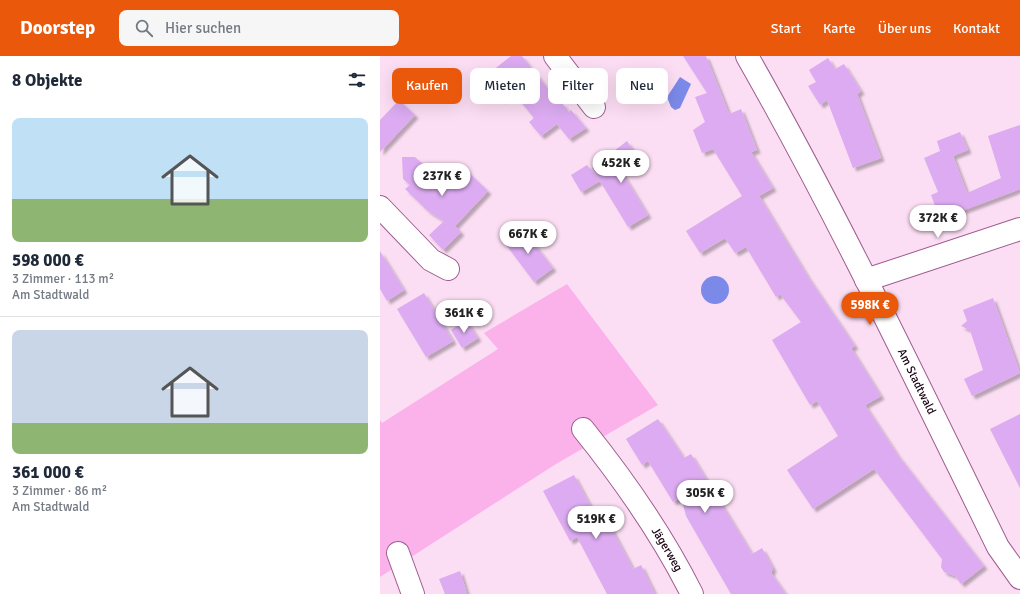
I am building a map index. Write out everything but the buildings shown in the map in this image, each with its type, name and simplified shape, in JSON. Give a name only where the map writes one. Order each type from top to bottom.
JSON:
[{"type":"street","points":[[555,56],[594,107]]},
{"type":"street","name":"Am Stadtwald","points":[[747,56],[777,108],[866,280],[998,547],[1020,578]]},
{"type":"street","points":[[380,207],[431,260],[448,270]]},
{"type":"street","points":[[866,280],[1020,229]]},
{"type":"street","name":"Jägerweg","points":[[583,429],[606,458],[661,540],[677,565],[692,594]]},
{"type":"street","points":[[398,553],[413,594]]},
{"type":"shaded area","points":[[567,284],[658,405],[556,464],[380,577],[380,420],[382,423],[498,349],[484,333]]},
{"type":"water","points":[[680,77],[691,84],[680,108],[675,110],[671,107],[668,95]]},
{"type":"water","points":[[715,276],[725,280],[729,290],[725,300],[715,304],[705,300],[701,290],[705,280]]}]
